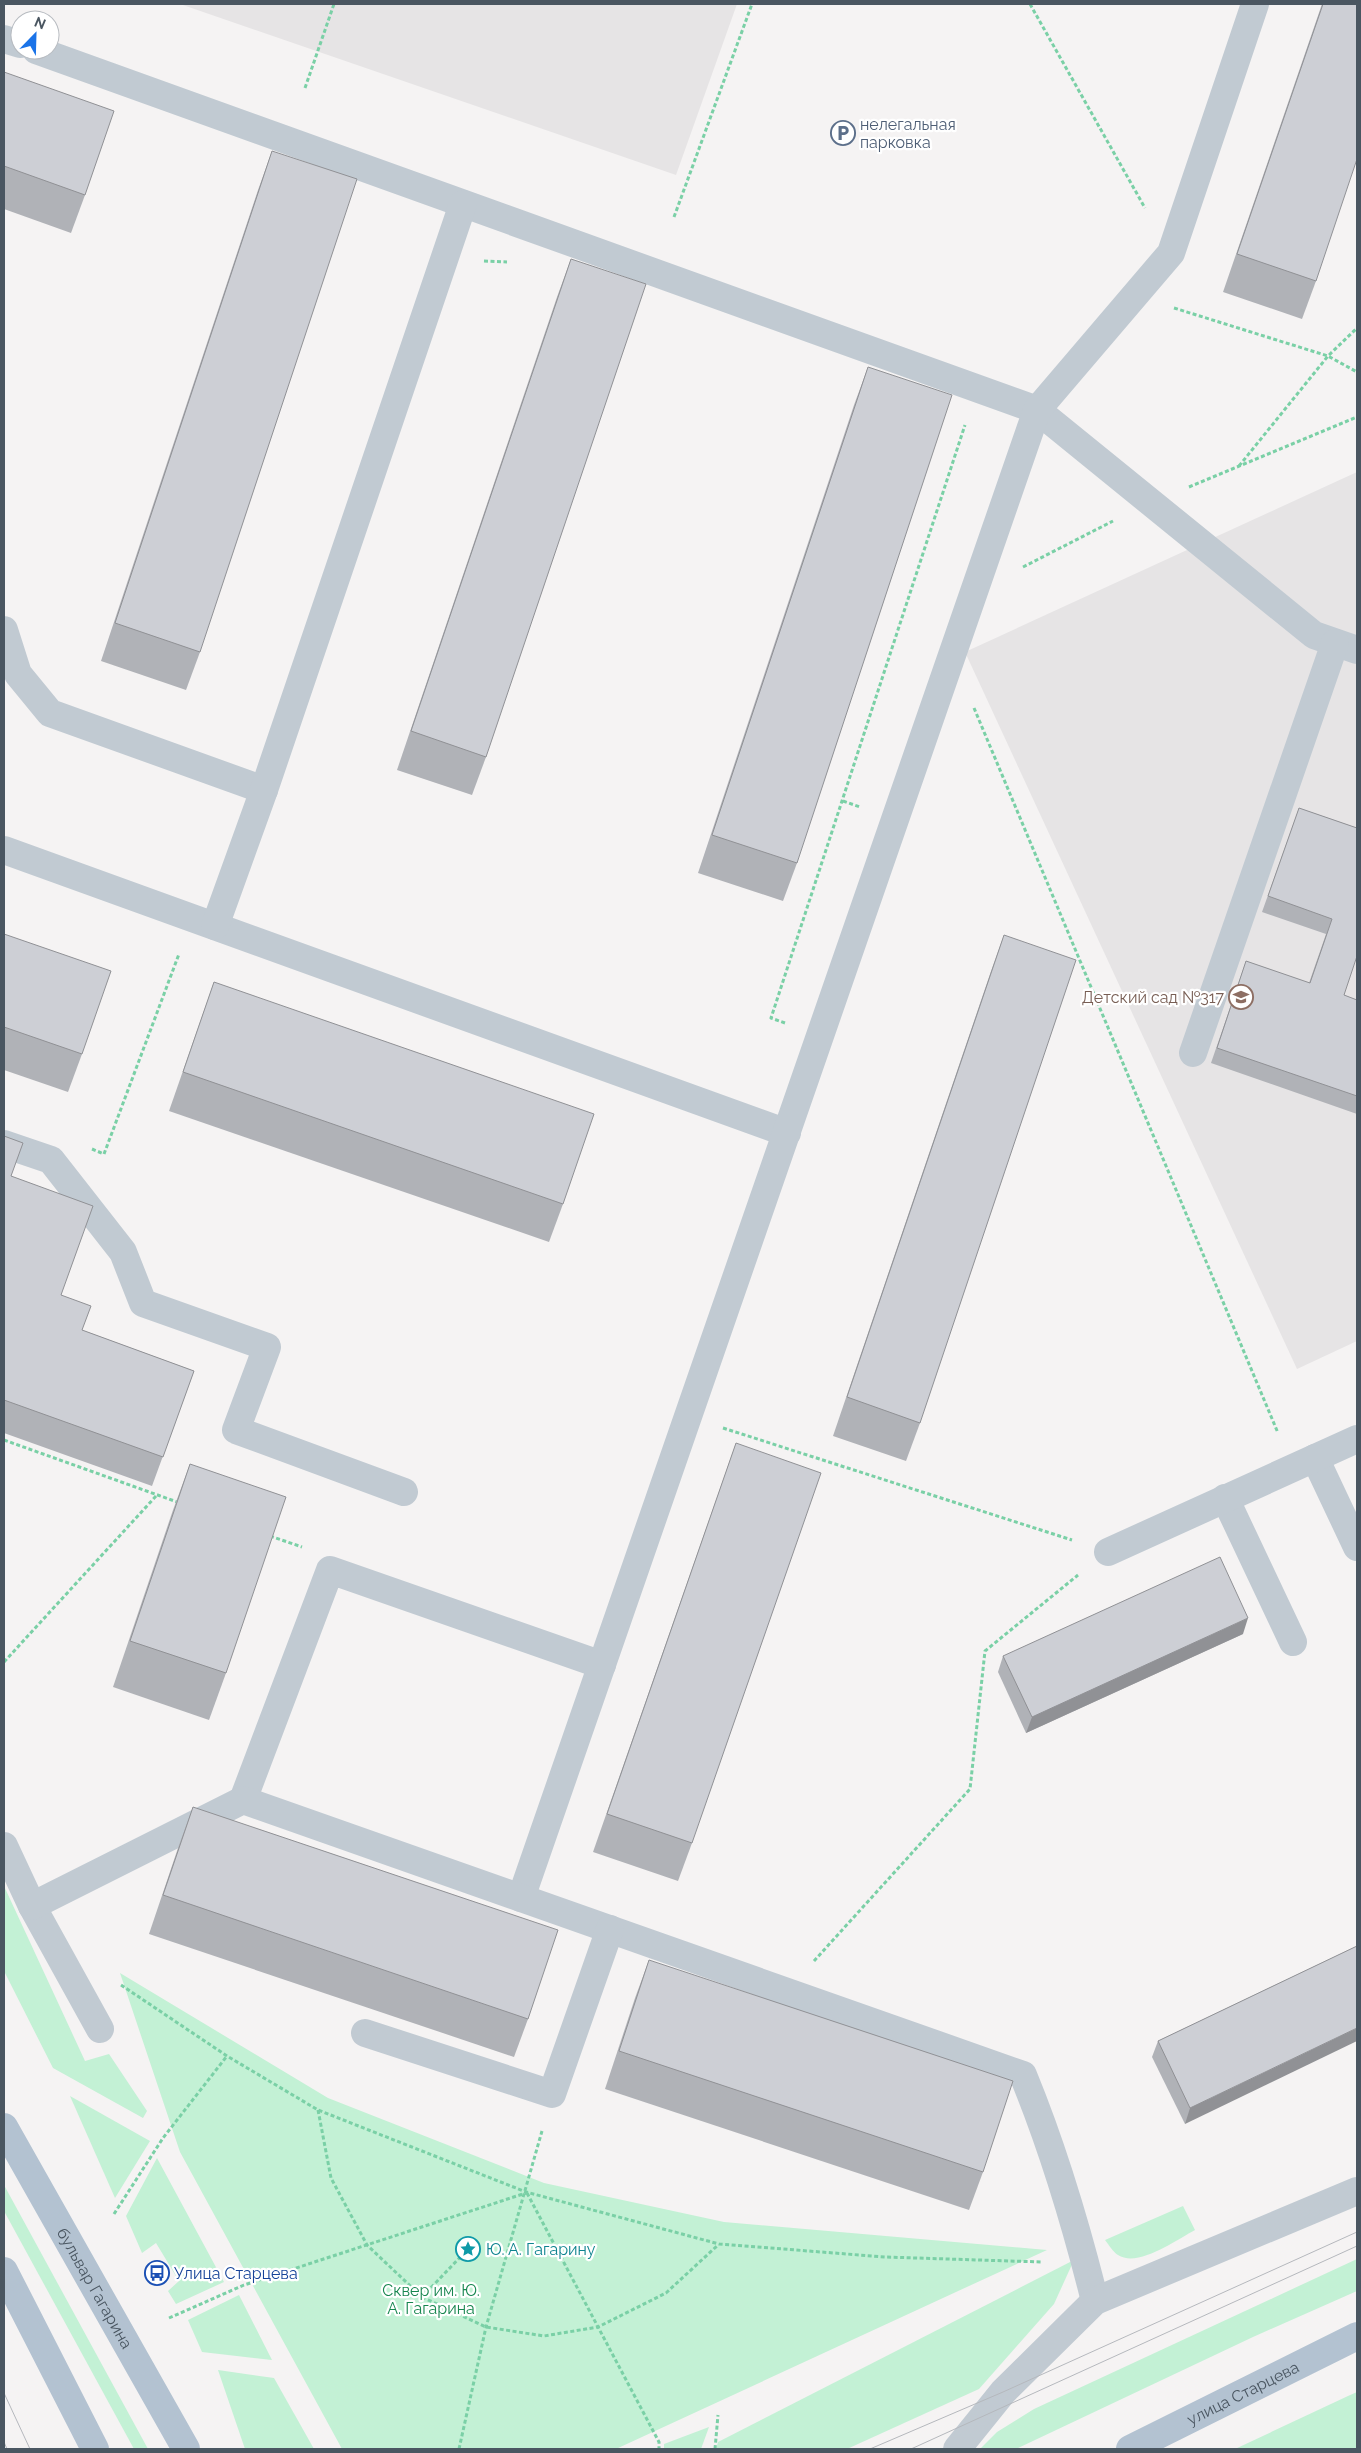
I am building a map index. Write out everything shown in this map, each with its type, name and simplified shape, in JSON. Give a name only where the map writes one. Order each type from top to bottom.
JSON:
[{"type":"main road","name":"бульвар Гагарина","points":[[4,2127],[186,2449]]},
{"type":"main road","points":[[4,2272],[95,2449]]},
{"type":"main road","name":"улица Старцева","points":[[1130,2449],[1357,2336]]},
{"type":"street","points":[[521,1898],[1037,410],[1171,253],[1255,4]]},
{"type":"street","points":[[60,59],[1037,410],[1314,635],[1346,646],[1193,1053]]},
{"type":"street","points":[[203,922],[264,790],[463,204]]},
{"type":"street","points":[[4,630],[18,674],[50,713],[264,790]]},
{"type":"street","points":[[4,850],[787,1133]]},
{"type":"street","points":[[4,1144],[51,1160],[123,1252],[143,1303],[267,1347],[236,1430],[404,1492]]},
{"type":"street","points":[[1108,1552],[1357,1439]]},
{"type":"street","points":[[1304,1463],[1357,1547]]},
{"type":"street","points":[[1225,1498],[1294,1642]]},
{"type":"street","points":[[32,1906],[243,1800],[330,1570],[602,1665]]},
{"type":"street","points":[[243,1800],[1023,2076],[1081,2247],[1095,2301]]},
{"type":"street","points":[[4,1846],[32,1906],[100,2029]]},
{"type":"street","points":[[365,2032],[552,2094],[610,1929]]},
{"type":"street","points":[[957,2449],[1003,2392],[1095,2301],[1357,2191]]},
{"type":"path","points":[[305,88],[334,4]]},
{"type":"path","points":[[674,217],[752,4]]},
{"type":"path","points":[[1030,4],[1171,253]]},
{"type":"path","points":[[1135,296],[1328,356],[1357,372]]},
{"type":"path","points":[[1239,466],[1328,356],[1357,328]]},
{"type":"path","points":[[771,1018],[966,422]]},
{"type":"path","points":[[952,656],[1304,1463]]},
{"type":"path","points":[[86,1147],[104,1154],[203,922]]},
{"type":"path","points":[[688,1417],[1108,1552]]},
{"type":"path","points":[[4,1440],[184,1505]]},
{"type":"path","points":[[4,1662],[156,1495]]},
{"type":"path","points":[[266,1534],[311,1551],[330,1570]]},
{"type":"path","points":[[786,1992],[970,1789],[985,1651],[1108,1552]]},
{"type":"path","points":[[116,1981],[227,2056],[318,2110],[526,2192],[719,2244],[885,2257],[1042,2262]]},
{"type":"path","points":[[114,2214],[163,2138],[227,2056]]},
{"type":"path","points":[[459,2449],[486,2327],[526,2192],[552,2094]]},
{"type":"path","points":[[318,2110],[331,2178],[367,2245],[422,2297],[486,2327],[544,2336],[598,2327],[666,2293],[719,2244]]},
{"type":"path","points":[[169,2318],[244,2286],[526,2192]]},
{"type":"path","points":[[526,2192],[660,2442],[659,2449]]},
{"type":"path","points":[[422,2297],[468,2249]]},
{"type":"path","points":[[715,2449],[718,2415]]},
{"type":"shaded area","points":[[180,4],[737,4],[676,175]]},
{"type":"shaded area","name":"Детский сад №317","points":[[1357,472],[1357,1341],[1297,1369],[965,652]]},
{"type":"green space","points":[[4,1886],[85,2061],[109,2054],[147,2111],[143,2118],[53,2068],[4,1971]]},
{"type":"green space","name":"Сквер им. Ю. А. Гагарина","points":[[120,1973],[328,2098],[544,2183],[724,2222],[1047,2250],[616,2449],[342,2449],[180,2152]]},
{"type":"green space","points":[[70,2096],[150,2141],[115,2198]]},
{"type":"green space","points":[[157,2158],[224,2282],[176,2304],[168,2291],[179,2281],[156,2243],[142,2253],[126,2216]]},
{"type":"green space","points":[[4,2185],[148,2449],[134,2449],[4,2211]]},
{"type":"green space","points":[[1183,2206],[1195,2230],[1157,2251],[1136,2258],[1126,2258],[1116,2254],[1105,2240]]},
{"type":"green space","points":[[1357,2259],[1357,2291],[1253,2337],[1016,2449],[980,2449],[997,2432],[1034,2409]]},
{"type":"green space","points":[[1074,2260],[1054,2304],[979,2389],[847,2449],[716,2449],[718,2442]]},
{"type":"green space","points":[[239,2295],[272,2360],[202,2352],[188,2320]]},
{"type":"green space","points":[[218,2370],[274,2378],[314,2449],[245,2449]]},
{"type":"green space","points":[[1357,2392],[1357,2449],[1235,2449],[1348,2396]]},
{"type":"green space","points":[[709,2427],[701,2449],[664,2449],[664,2444]]},
{"type":"building","points":[[1323,4],[1357,4],[1357,159],[1316,281],[1237,254]]},
{"type":"building","points":[[4,72],[114,111],[85,195],[4,166]]},
{"type":"building","points":[[272,151],[357,179],[200,652],[115,623]]},
{"type":"building","points":[[571,259],[646,284],[486,757],[411,731]]},
{"type":"building","points":[[868,367],[952,395],[797,863],[712,835]]},
{"type":"building","points":[[1299,808],[1357,828],[1357,956],[1344,995],[1357,1000],[1357,1096],[1217,1048],[1246,961],[1310,983],[1332,919],[1268,896]]},
{"type":"building","points":[[4,934],[111,971],[82,1054],[4,1027]]},
{"type":"building","points":[[1004,935],[1076,960],[920,1423],[847,1397]]},
{"type":"building","points":[[214,982],[594,1114],[563,1204],[183,1072]]},
{"type":"building","points":[[4,1136],[23,1143],[11,1176],[93,1206],[61,1295],[91,1306],[82,1330],[194,1371],[163,1457],[4,1400]]},
{"type":"building","points":[[736,1443],[821,1473],[692,1843],[607,1814]]},
{"type":"building","points":[[190,1464],[286,1497],[226,1673],[130,1641]]},
{"type":"building","points":[[1220,1557],[1248,1618],[1032,1717],[1003,1656]]},
{"type":"building","points":[[193,1807],[558,1930],[528,2019],[163,1895]]},
{"type":"building","points":[[1357,1946],[1357,2028],[1190,2108],[1158,2041]]},
{"type":"building","points":[[649,1960],[1013,2081],[983,2172],[619,2051]]},
{"type":"tram line","points":[[870,2449],[1003,2392],[1357,2232]]},
{"type":"tram line","points":[[911,2449],[1357,2246]]},
{"type":"tram line","points":[[4,2393],[30,2449]]},
{"type":"tram line","points":[[4,2442],[7,2449]]},
{"type":"place","name":"нелегальная парковка","points":[[843,133]]},
{"type":"place","name":"Детский сад №317","points":[[1241,997]]},
{"type":"place","name":"Ю. А. Гагарину","points":[[468,2249]]},
{"type":"place","name":"Улица Старцева","points":[[157,2273]]}]
